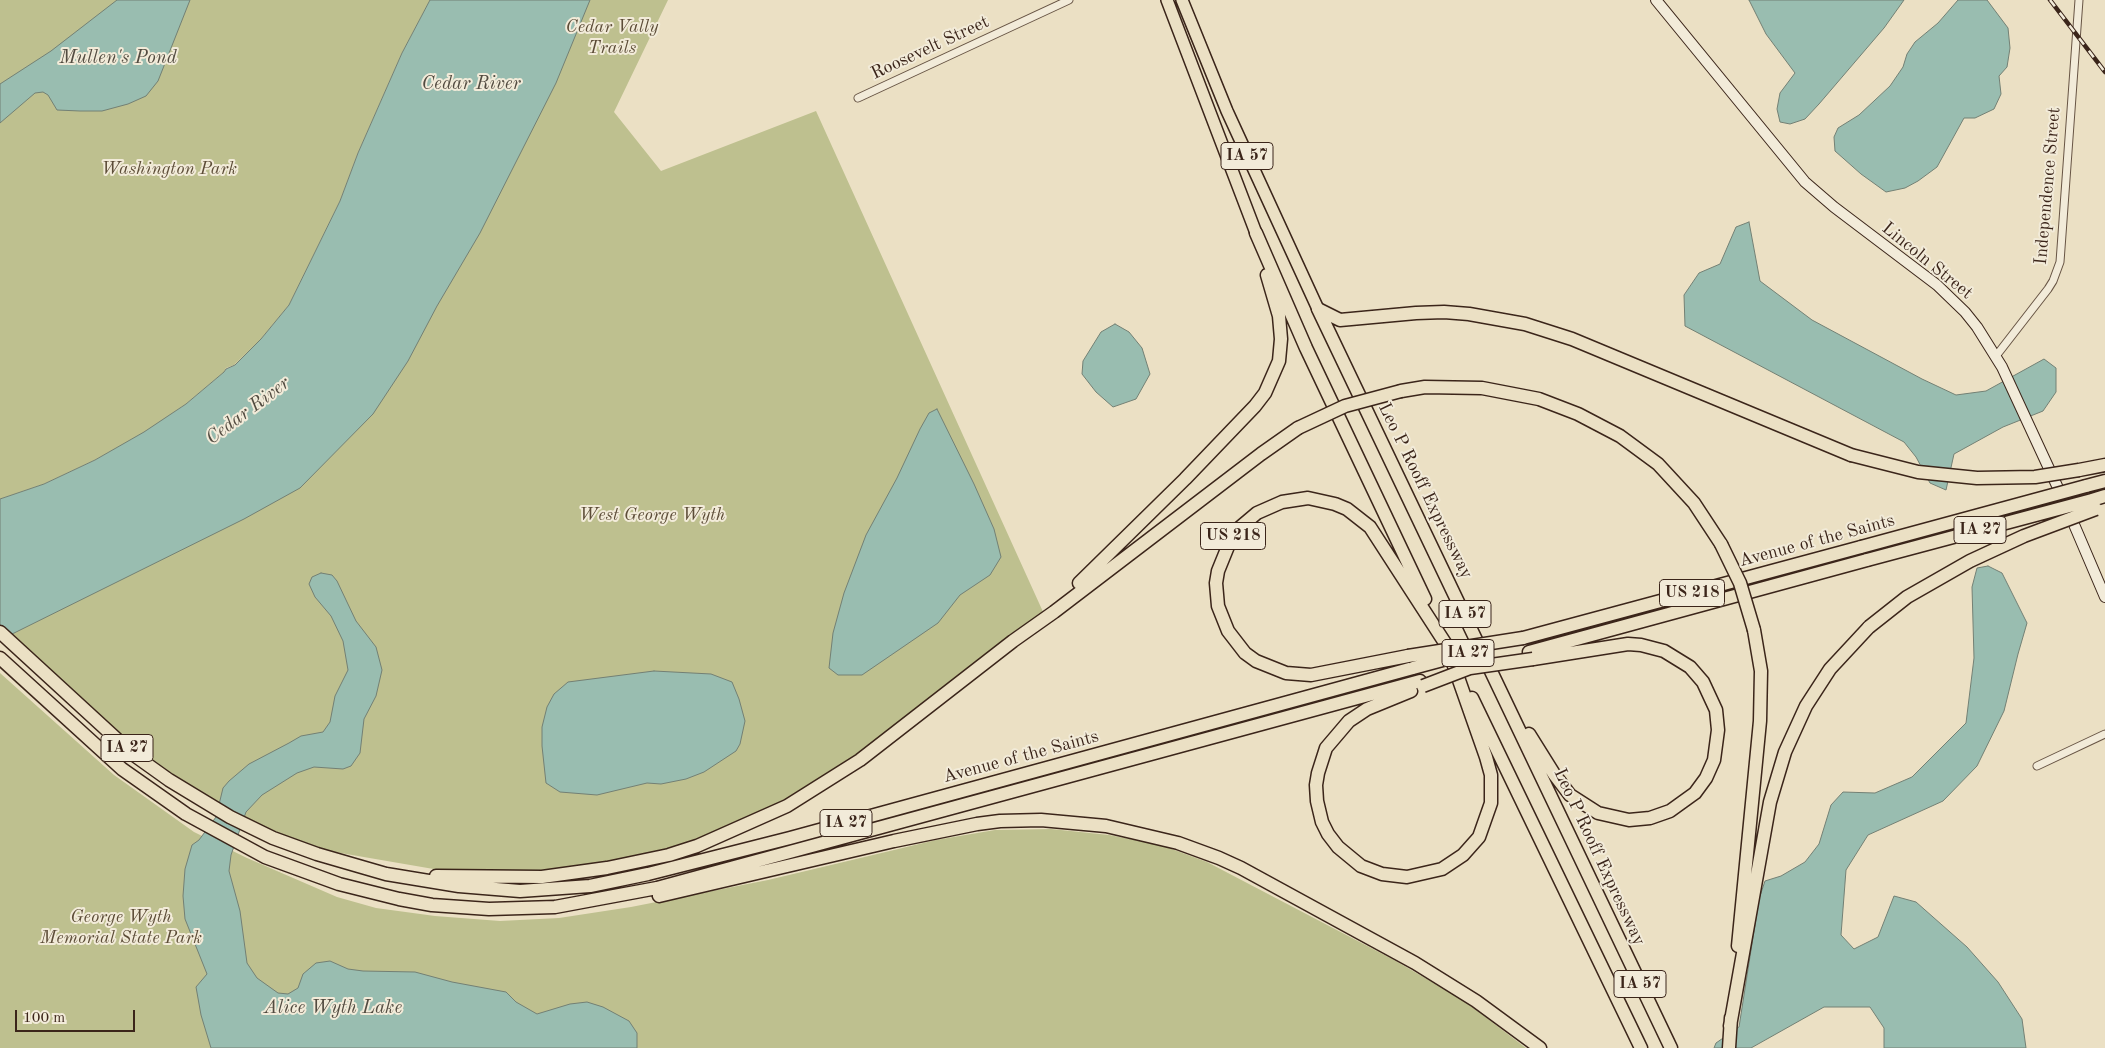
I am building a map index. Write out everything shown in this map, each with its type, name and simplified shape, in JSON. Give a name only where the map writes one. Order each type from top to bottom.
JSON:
[{"type":"highway","points":[[1013,641],[1116,550],[1192,473],[1265,393],[1279,361],[1281,328],[1256,234]]},
{"type":"highway","name":"IA 57","points":[[1256,234],[1306,348],[1447,646]]},
{"type":"highway","points":[[1318,309],[1340,320],[1416,312],[1444,312],[1469,314],[1525,324],[1572,339],[1851,455],[1918,472],[1977,478],[2035,477],[2105,465]]},
{"type":"highway","name":"Leo P Rooff Expressway","points":[[1318,309],[1671,1048]]},
{"type":"highway","points":[[386,874],[542,877],[575,874],[639,862],[698,846],[780,810],[834,778],[892,736],[1013,641],[1298,428],[1345,406],[1401,391],[1425,388],[1482,388],[1539,399],[1578,414],[1620,436],[1658,464],[1694,503],[1721,544],[1743,590],[1754,630],[1761,689],[1758,754],[1729,1048]]},
{"type":"highway","name":"Avenue of the Saints","points":[[0,632],[134,755],[169,780],[230,817],[273,838],[317,854],[386,874],[460,886],[520,892],[590,886],[623,880],[790,838],[2105,481]]},
{"type":"highway","name":"Avenue of the Saints","points":[[0,658],[122,769],[186,814],[265,857],[339,884],[399,900],[464,908],[521,910],[590,902],[657,888],[1422,683],[1470,668],[1531,656],[1867,560],[2098,505],[2105,496]]},
{"type":"highway","name":"US 218","points":[[1522,638],[1408,656],[1311,675],[1286,673],[1256,661],[1245,653],[1228,631],[1218,606],[1216,584],[1218,571],[1231,539],[1238,529],[1257,513],[1282,502],[1308,498],[1335,504],[1347,509],[1370,527],[1447,646],[1584,931],[1641,1048]]},
{"type":"highway","points":[[1730,1026],[1770,802],[1785,752],[1806,706],[1830,669],[1869,627],[1907,597],[1970,561],[2098,505]]},
{"type":"highway","points":[[1498,684],[1562,785],[1570,795],[1589,809],[1618,819],[1644,818],[1670,811],[1695,793],[1706,778],[1714,760],[1718,730],[1716,710],[1709,692],[1690,667],[1664,651],[1628,644],[1531,656]]},
{"type":"highway","points":[[1422,683],[1367,709],[1348,721],[1326,748],[1318,772],[1317,801],[1322,822],[1328,834],[1348,857],[1361,866],[1395,876],[1407,877],[1430,873],[1442,869],[1463,855],[1478,837],[1492,803],[1491,775],[1486,757],[1447,646]]},
{"type":"highway","points":[[521,910],[578,910],[646,898],[956,828],[1000,821],[1062,820],[1156,836],[1219,858],[1416,963],[1456,987],[1540,1048]]},
{"type":"main road","name":"IA 57","points":[[1167,0],[1256,234]]},
{"type":"main road","name":"Leo P Rooff Expressway","points":[[1182,0],[1227,111],[1318,309]]},
{"type":"main road","name":"Lincoln Street","points":[[1656,0],[1805,182],[1834,208],[1951,298],[1977,327],[2002,367],[2105,597]]},
{"type":"street","name":"Roosevelt Street","points":[[858,98],[1069,0]]},
{"type":"street","name":"Independence Street","points":[[1996,356],[2048,289],[2060,262],[2079,0]]},
{"type":"street","points":[[2037,766],[2105,734]]},
{"type":"green space","name":"Washington Park","points":[[0,0],[430,0],[402,53],[358,153],[340,201],[289,305],[261,339],[234,365],[226,368],[224,372],[186,404],[144,433],[95,460],[44,484],[0,499]]},
{"type":"green space","name":"West George Wyth","points":[[590,0],[668,0],[614,112],[661,171],[816,111],[1044,614],[904,727],[787,806],[697,846],[607,868],[544,870],[480,877],[294,845],[169,780],[0,631],[0,614]]},
{"type":"green space","name":"George Wyth Memorial State Park","points":[[0,673],[114,775],[194,832],[247,858],[337,897],[376,908],[435,916],[500,921],[559,918],[631,907],[768,880],[936,840],[995,830],[1051,829],[1109,835],[1161,845],[1207,862],[1394,960],[1463,1000],[1526,1048],[0,1048]]},
{"type":"water","name":"Mullen's Pond","points":[[117,0],[190,0],[158,81],[146,96],[128,104],[102,111],[80,111],[57,110],[48,95],[43,92],[35,93],[0,123],[0,84],[51,51]]},
{"type":"water","name":"Cedar River","points":[[430,0],[590,0],[556,83],[480,233],[437,306],[408,361],[373,414],[300,488],[244,519],[0,640],[0,499],[44,484],[95,460],[144,432],[186,404],[226,369],[235,365],[261,339],[289,305],[340,201],[358,153],[402,53]]},
{"type":"water","points":[[1749,0],[1904,0],[1884,28],[1819,104],[1805,119],[1790,124],[1780,122],[1777,109],[1780,93],[1795,73],[1766,34]]},
{"type":"water","points":[[1958,0],[1987,0],[2008,28],[2010,48],[2007,67],[1999,76],[2001,94],[1994,109],[1975,118],[1964,118],[1937,167],[1905,188],[1886,192],[1861,174],[1835,151],[1834,137],[1838,128],[1859,115],[1890,86],[1903,67],[1907,54],[1915,42],[1938,23]]},
{"type":"water","points":[[1749,222],[1760,281],[1812,320],[1922,379],[1956,395],[1986,391],[2044,359],[2056,368],[2056,392],[2043,411],[2003,427],[1954,454],[1946,490],[1930,483],[1916,457],[1904,442],[1685,326],[1684,295],[1699,273],[1720,264],[1736,227]]},
{"type":"water","points":[[1115,324],[1129,332],[1142,348],[1150,374],[1136,399],[1113,407],[1096,392],[1082,374],[1083,361],[1101,332]]},
{"type":"water","points":[[937,409],[994,529],[1001,557],[990,575],[960,595],[938,623],[862,675],[838,675],[829,668],[833,633],[844,593],[866,535],[929,413]]},
{"type":"water","points":[[1988,566],[2002,573],[2027,623],[2004,711],[1977,766],[1943,801],[1868,835],[1846,870],[1841,935],[1854,949],[1878,937],[1894,896],[1916,902],[1967,947],[1998,982],[2022,1019],[2026,1048],[1884,1048],[1884,1028],[1870,1007],[1824,1007],[1751,1048],[1714,1048],[1716,1043],[1739,1027],[1759,899],[1765,881],[1781,876],[1805,862],[1819,844],[1831,805],[1843,792],[1875,793],[1912,777],[1966,723],[1974,658],[1972,587],[1977,568]]},
{"type":"water","name":"Alice Wyth Lake","points":[[321,573],[332,575],[337,581],[356,621],[376,647],[382,670],[376,696],[364,719],[360,753],[351,766],[343,769],[314,767],[297,773],[262,795],[246,812],[231,855],[229,871],[240,911],[247,963],[257,978],[278,993],[288,994],[298,988],[303,974],[316,963],[330,961],[348,969],[415,972],[452,982],[506,992],[516,1002],[537,1014],[570,1004],[587,1002],[603,1007],[629,1021],[637,1033],[637,1048],[211,1048],[201,1015],[196,987],[207,974],[185,919],[183,896],[185,869],[192,845],[199,840],[216,817],[223,788],[229,781],[249,764],[301,736],[323,732],[330,722],[335,696],[348,670],[343,641],[331,616],[315,597],[309,584],[312,577]]},
{"type":"water","points":[[654,671],[711,674],[732,682],[745,721],[740,744],[736,751],[704,772],[686,779],[661,784],[647,783],[597,795],[560,792],[546,783],[542,727],[547,707],[554,694],[568,682]]},
{"type":"railway","points":[[2050,0],[2105,72]]},
{"type":"park label","name":"Cedar Vally Trails","points":[[612,37]]}]
